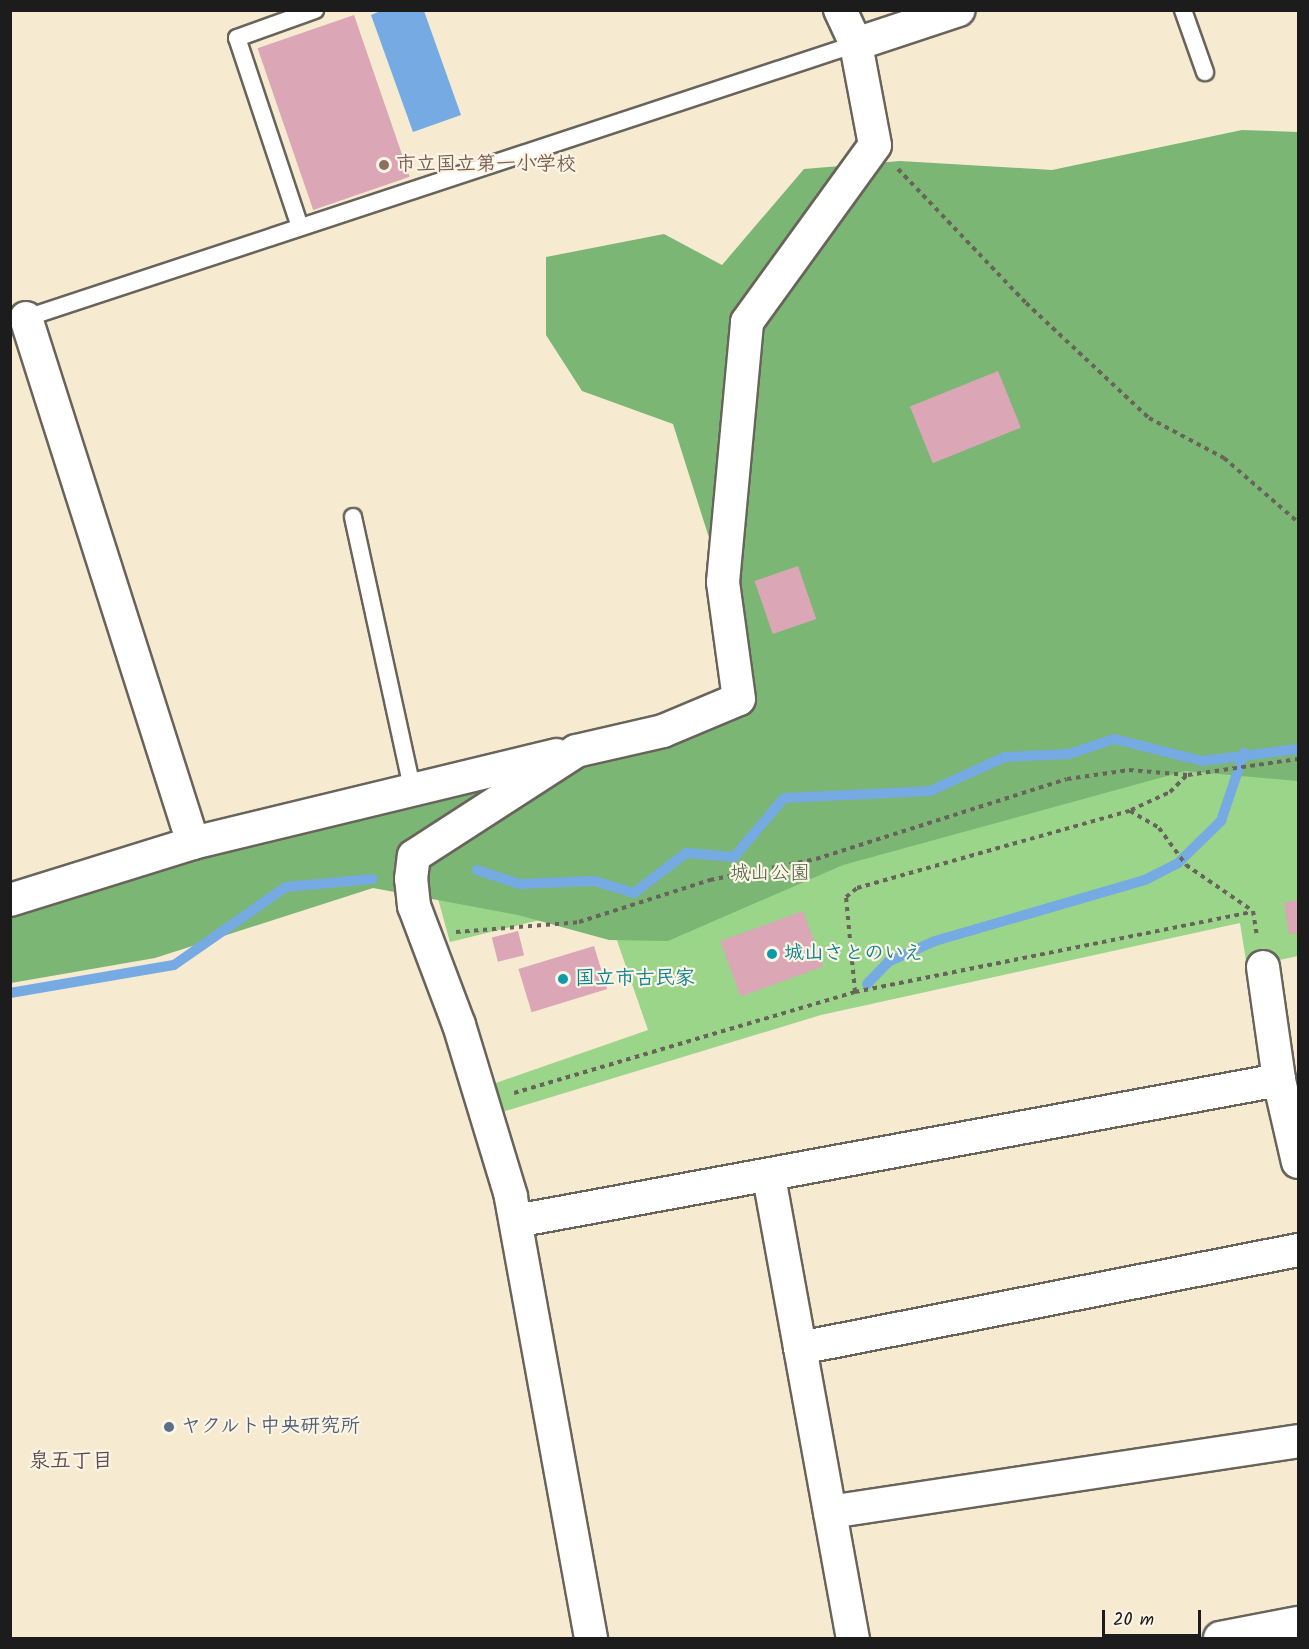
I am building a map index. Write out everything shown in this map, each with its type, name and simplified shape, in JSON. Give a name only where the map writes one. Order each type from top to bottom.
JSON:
[{"type":"street","points":[[10,900],[193,843],[412,787],[663,731],[739,699],[723,582],[747,322],[875,145],[856,44],[840,10]]},
{"type":"street","points":[[856,44],[960,10]]},
{"type":"street","points":[[26,318],[193,843]]},
{"type":"street","points":[[576,751],[414,856],[412,888],[425,937],[482,1103],[516,1221],[591,1638]]},
{"type":"street","points":[[1263,967],[1279,1080],[1299,1162]]},
{"type":"street","points":[[516,1221],[769,1178],[1279,1080]]},
{"type":"street","points":[[769,1178],[853,1638]]},
{"type":"street","points":[[800,1348],[1299,1250]]},
{"type":"street","points":[[830,1512],[1299,1441]]},
{"type":"street","points":[[1220,1638],[1299,1623]]},
{"type":"lane","points":[[300,227],[237,38],[315,10]]},
{"type":"lane","points":[[1183,10],[1205,72]]},
{"type":"lane","points":[[26,318],[856,44]]},
{"type":"lane","points":[[353,517],[412,787]]},
{"type":"path","points":[[875,145],[1026,303],[1149,418],[1224,458],[1299,522]]},
{"type":"path","points":[[425,937],[579,922],[710,880],[816,859],[1067,780],[1129,770],[1188,775],[1228,767],[1299,759]]},
{"type":"path","points":[[855,992],[846,897],[857,888],[1130,811],[1170,792],[1188,775]]},
{"type":"path","points":[[1130,811],[1159,828],[1175,854],[1186,865],[1252,911],[1263,967]]},
{"type":"path","points":[[482,1103],[855,992],[1252,911]]},
{"type":"green space","points":[[1242,130],[1298,132],[1298,781],[1185,771],[843,865],[668,941],[609,940],[518,915],[373,888],[155,958],[11,983],[11,900],[739,699],[723,582],[673,424],[582,391],[546,335],[546,257],[664,234],[722,265],[804,169],[900,161],[1052,170]]},
{"type":"green space","name":"城山公園","points":[[1298,647],[1298,956],[1247,967],[1240,923],[821,1015],[502,1112],[493,1084],[648,1030],[613,929],[581,910],[450,942],[430,870]]},
{"type":"water","points":[[383,10],[424,11],[461,115],[413,132],[371,15]]},
{"type":"building","points":[[354,15],[410,177],[313,210],[258,48]]},
{"type":"building","points":[[998,371],[1021,428],[933,463],[910,407]]},
{"type":"building","points":[[798,566],[816,619],[773,634],[755,581]]},
{"type":"building","points":[[1297,900],[1298,933],[1289,934],[1284,903]]},
{"type":"building","name":"城山さとのいえ","points":[[803,911],[823,966],[740,997],[720,941]]},
{"type":"building","name":"国立市古民家","points":[[518,931],[524,955],[498,962],[492,938]]},
{"type":"building","name":"国立市古民家","points":[[594,946],[607,989],[532,1012],[518,969]]},
{"type":"waterway","points":[[477,870],[519,884],[594,881],[634,893],[686,853],[734,857],[784,798],[930,791],[1005,757],[1069,754],[1114,739],[1202,761],[1298,749]]},
{"type":"waterway","points":[[867,984],[888,962],[935,941],[1145,880],[1177,864],[1221,821],[1244,753]]},
{"type":"waterway","points":[[10,993],[174,965],[286,887],[373,879]]},
{"type":"place","name":"市立国立第一小学校","points":[[384,165]]},
{"type":"place","name":"城山さとのいえ","points":[[772,954]]},
{"type":"place","name":"国立市古民家","points":[[563,979]]},
{"type":"place","name":"ヤクルト中央研究所","points":[[169,1427]]},
{"type":"district","name":"泉五丁目","points":[[71,1462]]}]
